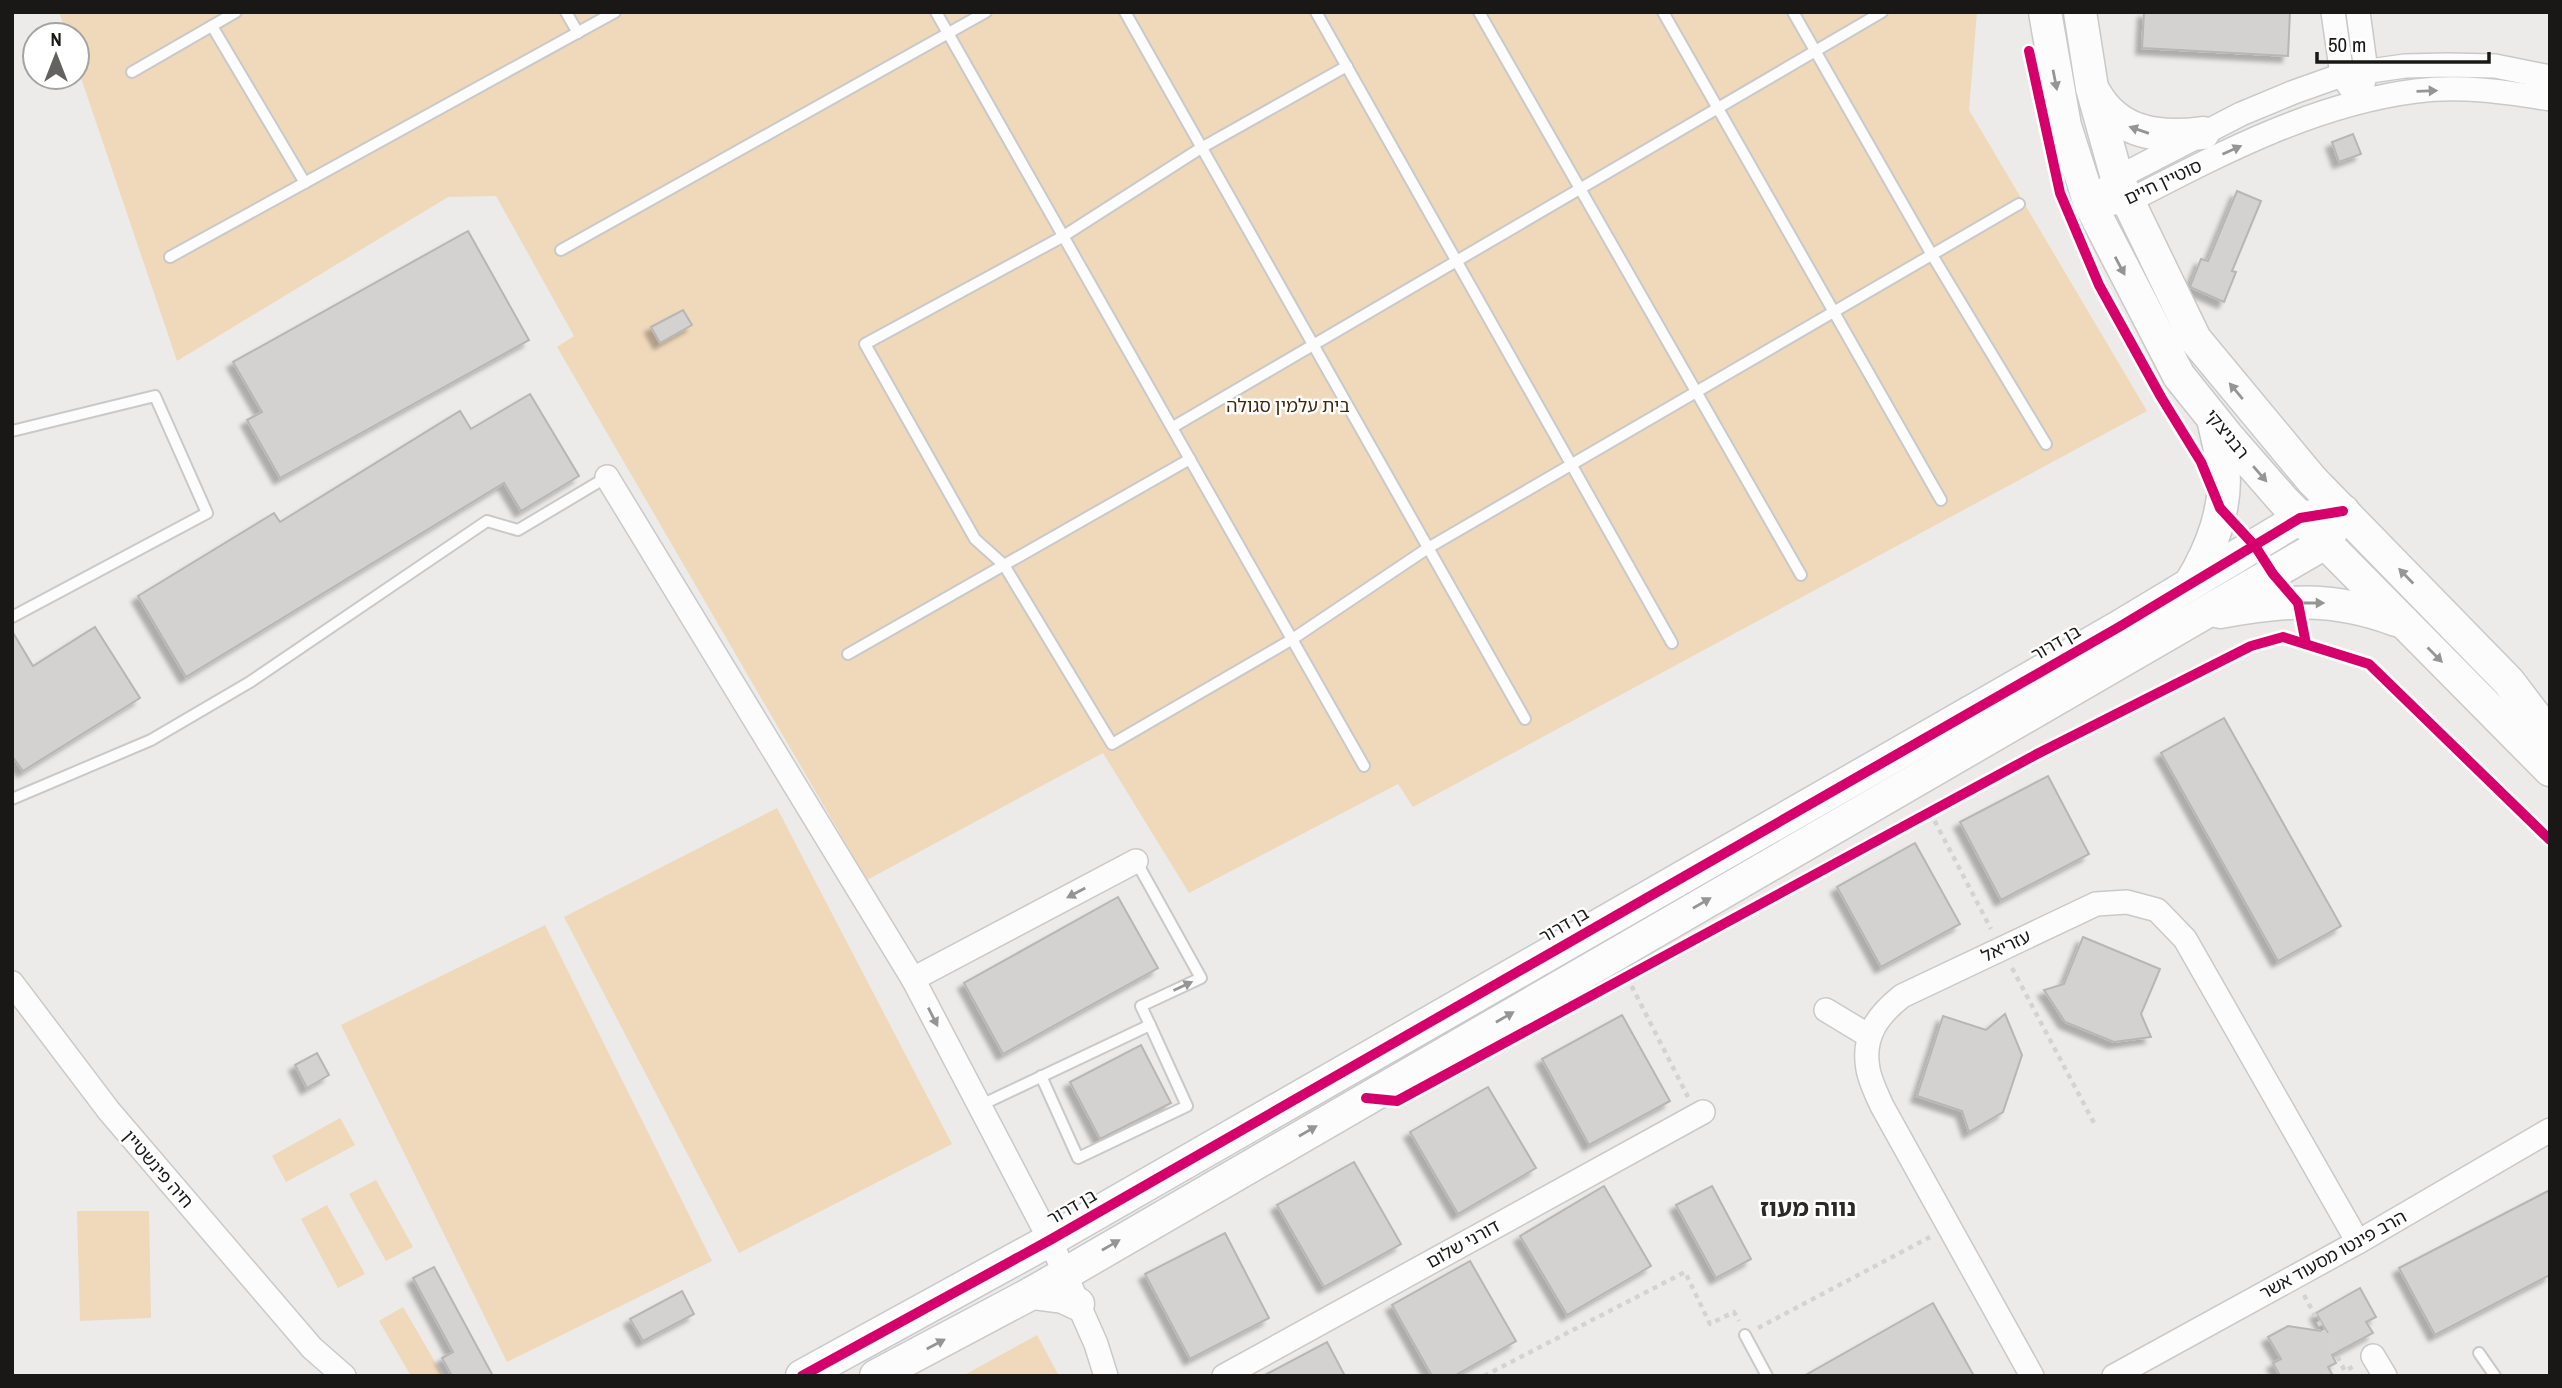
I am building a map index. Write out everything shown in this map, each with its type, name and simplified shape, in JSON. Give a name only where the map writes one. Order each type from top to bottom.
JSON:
[{"type":"street","name":"רבניצקי","points":[[2045,12],[2064,126],[2090,204],[2179,376],[2228,437],[2300,518],[2550,770]]},
{"type":"street","name":"רבניצקי","points":[[2080,12],[2092,88],[2122,190],[2195,339],[2312,480],[2509,682],[2550,736]]},
{"type":"street","points":[[2333,12],[2342,75],[2360,101]]},
{"type":"street","points":[[2358,12],[2365,71],[2360,101]]},
{"type":"street","name":"סוטיין חיים","points":[[2122,190],[2203,134],[2294,92],[2342,75],[2404,66],[2495,66],[2550,77]]},
{"type":"street","points":[[2092,88],[2102,106],[2118,121],[2138,131],[2160,135],[2203,134]]},
{"type":"street","name":"סוטיין חיים","points":[[2090,204],[2122,190],[2199,165],[2294,123],[2360,101],[2418,91],[2490,89],[2550,99]]},
{"type":"street","points":[[2190,585],[2206,558],[2222,501],[2223,467],[2212,415]]},
{"type":"street","points":[[607,477],[913,979],[1049,1240],[1096,1344],[1106,1376]]},
{"type":"street","points":[[876,1376],[1032,1293],[2325,543],[2343,511]]},
{"type":"street","name":"בן דרור","points":[[802,1376],[1049,1240],[2190,585],[2300,518],[2343,511]]},
{"type":"street","points":[[2198,617],[2258,606],[2334,603],[2366,609],[2404,623]]},
{"type":"street","points":[[913,979],[1136,861]]},
{"type":"street","name":"עזריאל","points":[[2032,1376],[1882,1106],[1868,1068],[1870,1037],[1881,1013],[1902,996],[2096,904],[2127,902],[2157,910],[2185,939],[2358,1242]]},
{"type":"street","name":"חיה פינשטיין","points":[[12,983],[109,1111],[312,1348],[344,1376]]},
{"type":"street","points":[[1826,1010],[1870,1037]]},
{"type":"street","name":"דורני שלום","points":[[1224,1376],[1700,1113]]},
{"type":"street","name":"הרב פינטו מסעוד אשר","points":[[2115,1376],[2358,1242],[2550,1130]]},
{"type":"street","points":[[1032,1293],[1063,1297],[1078,1304]]},
{"type":"street","name":"חיה פינשטיין","points":[[312,1348],[321,1376]]},
{"type":"street","points":[[2373,1356],[2385,1376]]},
{"type":"lane","points":[[132,72],[236,12]]},
{"type":"lane","points":[[566,12],[578,33]]},
{"type":"lane","points":[[170,257],[615,12]]},
{"type":"lane","points":[[936,12],[1364,766]]},
{"type":"lane","points":[[561,250],[986,12]]},
{"type":"lane","points":[[1125,12],[1525,719]]},
{"type":"lane","points":[[1316,12],[1672,643]]},
{"type":"lane","points":[[1479,12],[1801,575]]},
{"type":"lane","points":[[1663,12],[1941,500]]},
{"type":"lane","points":[[1793,12],[2046,444]]},
{"type":"lane","points":[[1173,427],[1882,12]]},
{"type":"lane","points":[[212,26],[305,183]]},
{"type":"lane","points":[[1347,66],[1201,148],[1062,237],[865,344],[975,539],[1004,565],[1111,744],[1291,640],[1428,548],[2019,204]]},
{"type":"lane","points":[[12,431],[155,396],[207,513],[12,617]]},
{"type":"lane","points":[[848,654],[1190,459]]},
{"type":"lane","points":[[12,799],[162,734],[250,682],[487,521],[518,530],[607,477]]},
{"type":"lane","points":[[1041,1076],[1078,1158],[1187,1106],[1141,1006],[1201,978],[1136,861]]},
{"type":"lane","points":[[979,1106],[1150,1026]]},
{"type":"lane","points":[[1745,1335],[1767,1376]]},
{"type":"lane","points":[[2479,1353],[2495,1376]]},
{"type":"path","points":[[1917,819],[1941,806]]},
{"type":"path","points":[[1615,983],[1639,970]]},
{"type":"path","points":[[1627,976],[1700,1113]]},
{"type":"path","points":[[1484,1376],[1685,1272],[1710,1324],[1734,1312],[1745,1335],[1949,1227]]},
{"type":"path","points":[[2294,1277],[2346,1371],[2373,1356]]},
{"type":"green space","name":"בית עלמין סגולה","points":[[59,12],[1977,12],[1969,110],[2147,411],[1413,807],[1398,784],[1189,893],[1103,753],[867,880],[557,347],[574,336],[496,196],[448,197],[177,361],[85,91],[91,91],[91,21],[62,21]]},
{"type":"green space","points":[[777,808],[952,1144],[739,1253],[564,917]]},
{"type":"green space","points":[[545,925],[712,1261],[507,1362],[341,1025]]},
{"type":"green space","points":[[340,1118],[355,1145],[286,1182],[272,1156]]},
{"type":"green space","points":[[376,1180],[413,1247],[386,1261],[349,1194]]},
{"type":"green space","points":[[327,1205],[365,1274],[338,1288],[301,1219]]},
{"type":"green space","points":[[77,1211],[149,1211],[151,1318],[80,1321]]},
{"type":"green space","points":[[403,1307],[442,1374],[439,1376],[411,1376],[379,1321]]},
{"type":"green space","points":[[1037,1335],[1059,1376],[963,1376],[968,1373]]},
{"type":"building","points":[[2144,12],[2290,12],[2288,56],[2142,48]]},
{"type":"building","points":[[2353,134],[2361,154],[2339,162],[2332,142]]},
{"type":"building","points":[[2237,191],[2261,201],[2232,271],[2236,272],[2224,302],[2190,287],[2201,259],[2208,261]]},
{"type":"building","points":[[468,231],[529,340],[280,478],[247,420],[262,412],[233,362]]},
{"type":"building","points":[[683,310],[692,325],[660,343],[651,327]]},
{"type":"building","points":[[530,394],[579,476],[521,511],[504,483],[186,677],[138,596],[274,513],[280,522],[460,411],[471,429]]},
{"type":"building","points":[[95,627],[140,698],[23,771],[12,756],[12,631],[33,666]]},
{"type":"building","points":[[2224,718],[2341,926],[2278,961],[2161,753]]},
{"type":"building","points":[[2048,776],[2089,854],[2001,900],[1960,822]]},
{"type":"building","points":[[1915,843],[1960,924],[1881,967],[1837,887]]},
{"type":"building","points":[[1118,897],[1158,968],[1003,1054],[964,983]]},
{"type":"building","points":[[2083,937],[2160,969],[2141,1014],[2151,1037],[2114,1042],[2065,1022],[2044,990],[2064,984]]},
{"type":"building","points":[[2005,1014],[2022,1055],[2003,1112],[1969,1132],[1962,1111],[1917,1096],[1943,1016],[1986,1030]]},
{"type":"building","points":[[1622,1015],[1670,1101],[1589,1145],[1542,1059]]},
{"type":"building","points":[[1141,1045],[1171,1103],[1100,1139],[1070,1082]]},
{"type":"building","points":[[317,1053],[329,1075],[307,1088],[295,1065]]},
{"type":"building","points":[[1488,1087],[1536,1168],[1458,1214],[1410,1132]]},
{"type":"building","points":[[1354,1162],[1401,1244],[1324,1287],[1277,1205]]},
{"type":"building","points":[[1604,1186],[1651,1266],[1567,1315],[1520,1236]]},
{"type":"building","points":[[1712,1186],[1751,1259],[1716,1278],[1676,1205]]},
{"type":"building","points":[[2550,1190],[2550,1275],[2435,1335],[2399,1268]]},
{"type":"building","points":[[1225,1233],[1269,1318],[1190,1359],[1145,1274]]},
{"type":"building","points":[[1470,1261],[1516,1341],[1454,1376],[1432,1376],[1392,1305]]},
{"type":"building","points":[[434,1267],[493,1376],[452,1376],[442,1358],[453,1352],[413,1278]]},
{"type":"building","points":[[2360,1288],[2376,1317],[2366,1322],[2373,1333],[2332,1355],[2336,1363],[2328,1367],[2333,1376],[2280,1376],[2273,1363],[2281,1359],[2268,1337],[2288,1326],[2327,1332],[2316,1313]]},
{"type":"building","points":[[682,1291],[694,1314],[643,1341],[630,1319]]},
{"type":"building","points":[[1933,1303],[1974,1376],[1804,1376]]},
{"type":"building","points":[[1327,1342],[1345,1376],[1263,1376]]},
{"type":"cycle path","points":[[2029,51],[2060,193],[2099,285],[2161,397],[2201,462],[2220,508],[2255,546],[2273,574],[2298,603],[2306,644]]},
{"type":"cycle path","points":[[802,1376],[1050,1240],[2119,627],[2300,518],[2343,511]]},
{"type":"cycle path","points":[[1366,1098],[1397,1101],[2037,754],[2251,646],[2283,637],[2369,664],[2550,840]]},
{"type":"district","name":"נווה מעוז","points":[[1808,1208]]}]
